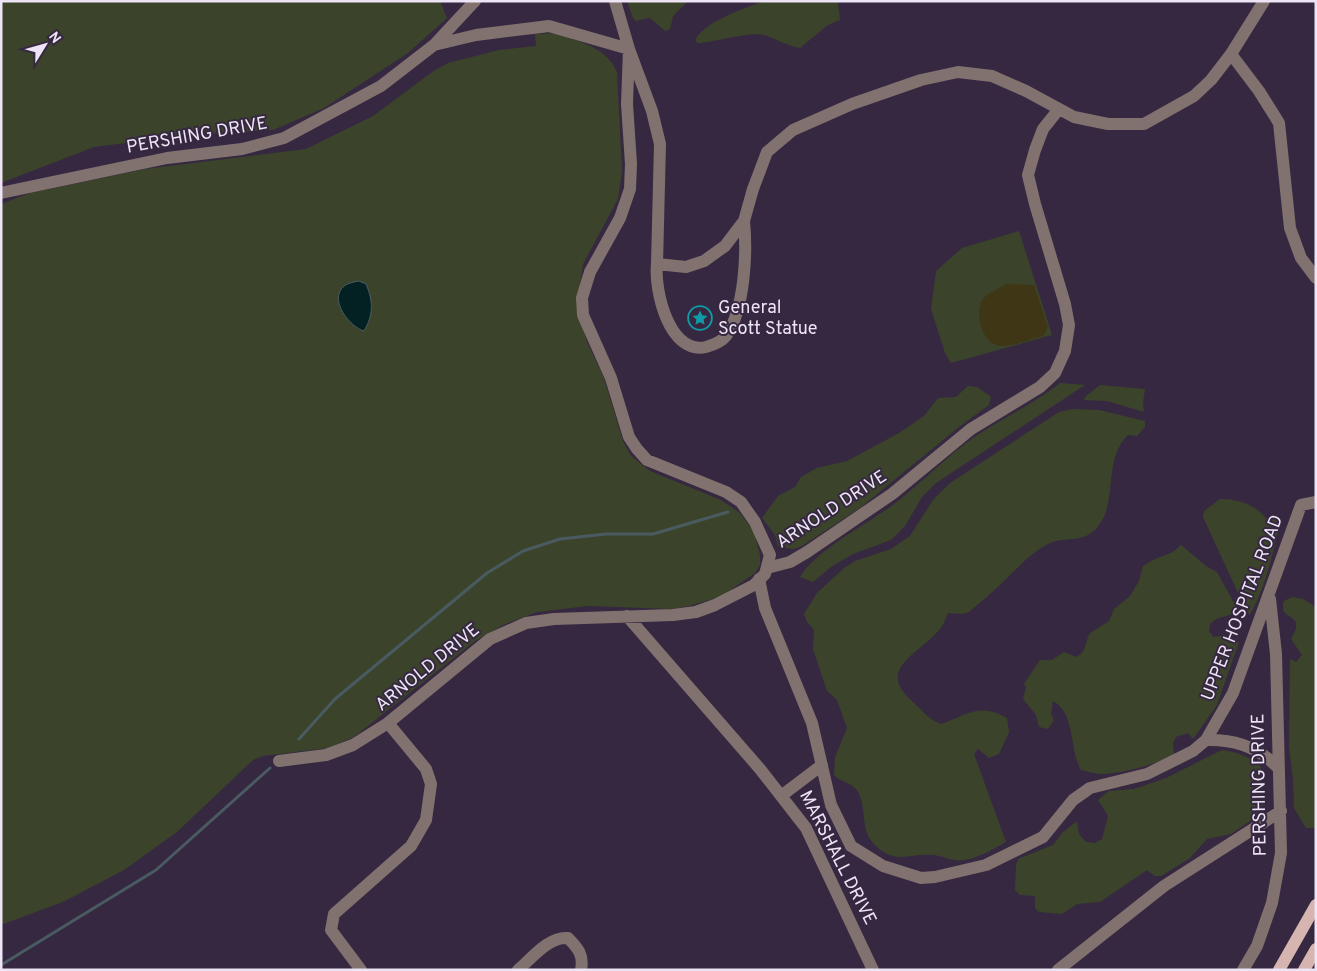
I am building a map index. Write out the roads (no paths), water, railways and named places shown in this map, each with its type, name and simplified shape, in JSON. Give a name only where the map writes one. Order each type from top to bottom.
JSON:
[{"type":"main road","points":[[1278,970],[1316,905]]},
{"type":"main road","points":[[1304,970],[1316,949]]},
{"type":"street","name":"PERSHING DRIVE","points":[[1,193],[167,158],[242,149],[284,138],[381,86],[434,45],[474,1]]},
{"type":"street","points":[[616,1],[629,49],[652,111],[660,144],[658,291],[678,338],[696,348],[715,344],[725,337],[738,302],[746,267],[744,221],[753,189],[767,152],[793,130],[852,104],[922,80],[958,72],[992,76],[1026,91],[1074,117],[1108,124],[1144,124],[1194,96],[1211,80],[1231,54],[1264,1]]},
{"type":"street","points":[[434,45],[476,35],[549,26],[629,49]]},
{"type":"street","points":[[629,49],[627,104],[631,164],[630,189],[620,218],[590,272],[582,298],[583,315],[611,378],[629,438],[647,460],[726,492],[741,502],[755,522],[770,555],[767,568]]},
{"type":"street","points":[[1231,54],[1279,123],[1290,228],[1301,258],[1316,278]]},
{"type":"street","name":"ARNOLD DRIVE","points":[[279,761],[326,754],[353,745],[388,723],[490,639],[526,622],[554,618],[673,615],[696,612],[715,605],[759,579],[767,568],[790,562],[892,494],[971,429],[1040,387],[1055,373],[1065,351],[1069,326],[1065,304],[1028,175],[1034,150],[1043,130],[1059,109]]},
{"type":"street","points":[[657,264],[686,267],[704,261],[725,246],[744,221]]},
{"type":"street","name":"UPPER HOSPITAL ROAD","points":[[822,765],[831,804],[851,846],[883,866],[920,878],[986,865],[1042,837],[1073,800],[1090,788],[1147,774],[1193,751],[1206,740],[1233,693],[1301,505],[1316,502]]},
{"type":"street","name":"MARSHALL DRIVE","points":[[759,579],[765,608],[812,722],[822,765],[781,796],[806,828],[873,970]]},
{"type":"street","name":"PERSHING DRIVE","points":[[1242,970],[1257,946],[1272,903],[1281,853],[1276,654],[1270,594]]},
{"type":"street","points":[[627,616],[781,796]]},
{"type":"street","points":[[361,970],[331,930],[334,914],[411,846],[426,820],[431,784],[426,769],[388,723]]},
{"type":"street","points":[[1206,740],[1225,740],[1250,747],[1267,756],[1278,768]]},
{"type":"street","points":[[1058,970],[1164,886],[1281,812]]},
{"type":"street","points":[[518,970],[551,942],[561,937],[568,938],[578,949],[583,960],[581,970]]},
{"type":"waterway","points":[[299,739],[335,699],[487,573],[523,551],[560,539],[606,534],[653,534],[728,512]]},
{"type":"waterway","points":[[1,965],[156,870],[270,768]]},
{"type":"place","name":"General Scott Statue","points":[[700,318]]}]
